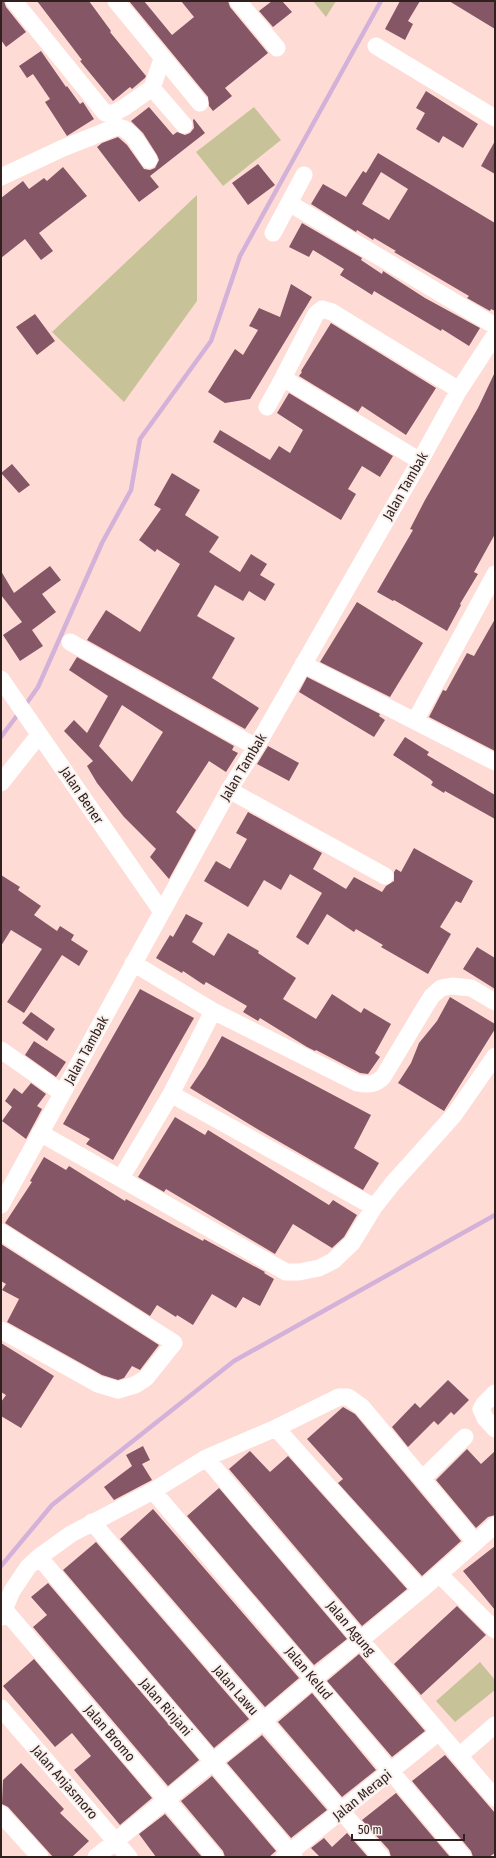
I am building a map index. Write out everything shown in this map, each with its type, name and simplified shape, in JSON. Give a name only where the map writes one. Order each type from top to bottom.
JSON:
[{"type":"street","points":[[14,1],[105,113],[114,113],[152,88],[162,59]]},
{"type":"street","points":[[116,1],[162,59],[200,103]]},
{"type":"street","points":[[238,1],[277,48]]},
{"type":"street","points":[[376,46],[495,118]]},
{"type":"street","points":[[152,88],[184,125]]},
{"type":"street","points":[[1,177],[62,148],[116,127],[121,127],[127,130],[150,160]]},
{"type":"street","points":[[273,233],[304,175]]},
{"type":"street","points":[[289,203],[495,326]]},
{"type":"street","points":[[267,407],[316,314],[322,309],[332,312],[459,390]]},
{"type":"street","name":"Jalan Tambak","points":[[1,1205],[229,790],[256,746],[420,461],[459,390],[495,335]]},
{"type":"street","points":[[283,378],[420,461]]},
{"type":"street","points":[[415,721],[490,599],[495,574]]},
{"type":"street","points":[[70,642],[256,746]]},
{"type":"street","points":[[303,664],[495,762]]},
{"type":"street","name":"Jalan Bener","points":[[1,678],[162,912]]},
{"type":"street","points":[[1,783],[39,735]]},
{"type":"street","points":[[229,790],[385,876]]},
{"type":"street","points":[[133,963],[213,1011],[357,1083],[366,1085],[378,1082],[383,1077],[432,996],[441,988],[452,986],[471,988],[495,1002]]},
{"type":"street","points":[[121,1178],[171,1094],[213,1011]]},
{"type":"street","points":[[1,1050],[62,1093]]},
{"type":"street","points":[[40,1133],[286,1272],[299,1272],[319,1268],[333,1261],[352,1242],[374,1207],[393,1183],[454,1115],[495,1056]]},
{"type":"street","points":[[171,1094],[374,1207]]},
{"type":"street","points":[[1,1232],[174,1343],[146,1378],[135,1385],[118,1390],[98,1384],[1,1330]]},
{"type":"street","points":[[495,1393],[481,1409],[484,1418],[495,1429]]},
{"type":"street","points":[[3,1613],[12,1591],[28,1567],[38,1557],[71,1534],[153,1491],[206,1458],[276,1428],[339,1397],[348,1397],[354,1400],[366,1411],[475,1542]]},
{"type":"street","points":[[276,1428],[420,1590]]},
{"type":"street","points":[[422,1479],[465,1437]]},
{"type":"street","name":"Jalan Agung","points":[[206,1458],[495,1798]]},
{"type":"street","name":"Jalan Kelud","points":[[153,1491],[314,1679],[390,1772],[463,1857]]},
{"type":"street","name":"Jalan Lawu","points":[[92,1522],[381,1857]]},
{"type":"street","points":[[96,1857],[168,1800],[213,1761],[361,1640],[495,1525]]},
{"type":"street","name":"Jalan Rinjani","points":[[38,1557],[213,1761],[290,1855]]},
{"type":"street","points":[[439,1574],[495,1630]]},
{"type":"street","name":"Jalan Bromo","points":[[3,1613],[168,1800],[215,1857]]},
{"type":"street","name":"Jalan Anjasmoro","points":[[1,1708],[129,1857]]},
{"type":"street","points":[[459,1756],[495,1725]]},
{"type":"street","name":"Jalan Merapi","points":[[290,1855],[440,1732]]},
{"type":"street","points":[[1,1814],[40,1857]]},
{"type":"shaded area","points":[[313,1],[336,1],[326,17]]},
{"type":"shaded area","points":[[254,107],[281,140],[223,186],[196,152]]},
{"type":"shaded area","points":[[197,195],[197,301],[124,402],[52,332]]},
{"type":"shaded area","points":[[480,1662],[495,1680],[495,1690],[455,1722],[436,1701]]},
{"type":"building","points":[[1,1],[4,1],[6,7],[26,32],[6,47],[1,40]]},
{"type":"building","points":[[37,1],[89,1],[111,31],[110,32],[146,76],[145,78],[132,89],[130,87],[113,101],[80,61],[82,60]]},
{"type":"building","points":[[129,1],[144,1],[172,35],[194,17],[181,1],[228,1],[230,7],[268,53],[225,88],[232,96],[213,111],[209,106],[208,97]]},
{"type":"building","points":[[272,1],[282,1],[292,12],[273,27],[259,11]]},
{"type":"building","points":[[400,1],[420,1],[408,21],[413,24],[405,40],[385,29]]},
{"type":"building","points":[[449,1],[495,1],[495,29]]},
{"type":"building","points":[[41,51],[66,87],[67,86],[80,104],[83,102],[94,119],[67,136],[45,102],[50,99],[33,74],[27,78],[19,66]]},
{"type":"building","points":[[426,91],[478,124],[463,148],[443,136],[439,143],[416,129],[425,113],[416,108]]},
{"type":"building","points":[[149,107],[173,135],[177,132],[185,135],[190,133],[194,128],[194,119],[205,133],[150,176],[159,187],[139,202],[97,147],[102,143],[118,137],[127,145],[144,169],[150,170],[155,168],[159,160],[157,155],[143,133],[131,121]]},
{"type":"building","points":[[495,141],[495,174],[481,166]]},
{"type":"building","points":[[378,153],[495,223],[495,311],[491,309],[490,311],[467,298],[469,296],[394,252],[396,251],[374,238],[373,240],[357,230],[356,232],[311,204],[323,184],[346,197],[363,171],[366,173]],"holes":[[[381,172],[408,189],[389,220],[362,204]]]},
{"type":"building","points":[[258,164],[275,185],[248,205],[232,183]]},
{"type":"building","points":[[63,167],[87,196],[39,233],[53,251],[41,260],[25,239],[1,258],[1,198],[23,181],[29,189],[44,178],[47,181]]},
{"type":"building","points":[[302,223],[362,258],[361,260],[382,274],[383,271],[425,298],[480,328],[469,346],[374,291],[372,295],[340,275],[344,269],[313,250],[309,257],[289,247]]},
{"type":"building","points":[[291,284],[312,297],[250,399],[225,403],[208,392],[235,349],[243,355],[258,330],[249,326],[259,308],[280,317]]},
{"type":"building","points":[[35,314],[55,341],[37,355],[16,327]]},
{"type":"building","points":[[331,323],[436,388],[406,435],[362,406],[358,412],[299,376]]},
{"type":"building","points":[[495,372],[495,534],[474,572],[478,574],[460,604],[461,605],[447,631],[394,600],[393,601],[377,592],[413,530],[410,529],[425,500],[478,408]]},
{"type":"building","points":[[289,393],[393,456],[380,477],[362,466],[348,489],[356,494],[341,520],[213,442],[220,430],[270,460],[279,446],[290,453],[303,430],[277,413]]},
{"type":"building","points":[[12,464],[30,485],[19,493],[1,473]]},
{"type":"building","points":[[172,473],[200,490],[185,515],[219,537],[209,552],[240,572],[251,554],[267,564],[260,575],[275,584],[265,601],[249,591],[243,601],[215,585],[197,616],[235,638],[212,678],[259,708],[245,729],[87,640],[106,610],[140,632],[180,564],[157,549],[155,552],[139,540],[161,509],[154,505]]},
{"type":"building","points":[[50,566],[61,580],[42,594],[56,612],[32,630],[43,646],[20,661],[3,635],[22,622],[1,595],[1,571],[14,593]]},
{"type":"building","points":[[357,602],[423,643],[390,697],[320,662]]},
{"type":"building","points":[[495,619],[495,751],[429,717],[443,690],[446,691],[467,653],[474,656]]},
{"type":"building","points":[[77,657],[234,746],[232,750],[238,753],[226,772],[209,761],[176,812],[196,830],[169,879],[150,857],[156,849],[124,817],[97,783],[87,766],[93,761],[64,731],[74,720],[87,733],[108,696],[69,670]],"holes":[[[122,705],[163,732],[132,782],[99,746]]]},
{"type":"building","points":[[307,677],[380,714],[379,716],[385,720],[374,737],[299,692]]},
{"type":"building","points":[[405,737],[429,752],[427,755],[495,795],[495,819],[445,791],[444,793],[431,785],[433,782],[430,779],[393,755]]},
{"type":"building","points":[[268,746],[299,763],[289,781],[257,764]]},
{"type":"building","points":[[248,812],[322,853],[313,869],[346,889],[354,877],[382,892],[386,886],[394,881],[394,872],[396,869],[401,872],[414,848],[473,881],[461,903],[456,901],[440,927],[451,934],[428,974],[381,947],[383,945],[356,929],[354,932],[327,914],[308,945],[296,937],[322,893],[290,874],[281,890],[264,880],[248,907],[204,881],[216,861],[230,869],[247,839],[236,833]]},
{"type":"building","points":[[1,875],[20,887],[18,890],[41,906],[34,915],[57,931],[60,926],[74,935],[71,940],[88,951],[79,966],[62,955],[24,1013],[7,1002],[42,949],[11,930],[1,946]]},
{"type":"building","points":[[186,914],[203,923],[192,942],[214,956],[228,933],[259,951],[258,953],[296,978],[283,999],[316,1019],[332,994],[361,1013],[364,1008],[391,1024],[375,1053],[380,1057],[368,1074],[360,1073],[316,1050],[315,1051],[307,1047],[260,1018],[258,1021],[243,1012],[247,1006],[206,982],[204,985],[183,971],[182,973],[156,958],[170,935],[173,937]]},
{"type":"building","points":[[477,947],[495,958],[495,989],[463,969]]},
{"type":"building","points":[[140,989],[194,1018],[113,1160],[86,1144],[90,1139],[63,1124]]},
{"type":"building","points":[[450,997],[495,1024],[495,1029],[444,1111],[398,1083],[411,1063],[419,1043],[437,1021]]},
{"type":"building","points":[[31,1012],[55,1029],[47,1041],[22,1023]]},
{"type":"building","points":[[222,1036],[371,1115],[354,1148],[379,1163],[363,1190],[190,1088],[205,1066]]},
{"type":"building","points":[[34,1041],[66,1062],[56,1077],[25,1055]]},
{"type":"building","points":[[31,1083],[46,1094],[37,1106],[42,1109],[26,1139],[2,1121],[12,1107],[5,1101],[14,1088],[22,1094]]},
{"type":"building","points":[[175,1117],[205,1135],[208,1130],[329,1205],[333,1200],[357,1215],[344,1237],[332,1248],[293,1224],[275,1254],[166,1189],[164,1192],[138,1177]]},
{"type":"building","points":[[44,1157],[66,1170],[69,1166],[125,1201],[126,1199],[203,1241],[204,1239],[265,1272],[264,1273],[274,1279],[260,1306],[243,1297],[236,1308],[212,1294],[193,1325],[177,1315],[176,1317],[157,1305],[150,1316],[5,1223],[32,1182],[30,1181]]},
{"type":"building","points":[[1,1244],[159,1345],[140,1370],[132,1366],[124,1378],[118,1380],[102,1375],[7,1322],[19,1299],[2,1290],[6,1284],[1,1281]]},
{"type":"building","points":[[1,1343],[54,1376],[21,1428],[1,1416],[1,1402],[6,1395],[1,1392]]},
{"type":"building","points":[[448,1380],[469,1400],[454,1415],[451,1412],[438,1425],[434,1421],[408,1447],[392,1427],[415,1403],[420,1408]]},
{"type":"building","points":[[343,1407],[355,1414],[461,1541],[422,1576],[338,1483],[343,1479],[307,1439]]},
{"type":"building","points":[[143,1446],[150,1460],[142,1464],[152,1480],[114,1500],[104,1487],[132,1466],[126,1455]]},
{"type":"building","points":[[467,1449],[481,1464],[495,1451],[495,1515],[488,1517],[476,1528],[436,1480]]},
{"type":"building","points":[[250,1451],[270,1472],[288,1456],[407,1589],[362,1626],[229,1469]]},
{"type":"building","points":[[219,1488],[347,1639],[314,1665],[187,1516]]},
{"type":"building","points":[[153,1509],[299,1678],[265,1707],[120,1539]]},
{"type":"building","points":[[96,1542],[249,1719],[214,1748],[63,1570]]},
{"type":"building","points":[[495,1546],[495,1610],[463,1571]]},
{"type":"building","points":[[48,1583],[199,1760],[168,1786],[33,1627],[47,1615],[31,1597]]},
{"type":"building","points":[[457,1606],[486,1635],[421,1695],[394,1664]]},
{"type":"building","points":[[359,1654],[425,1731],[392,1757],[327,1681]]},
{"type":"building","points":[[34,1659],[152,1798],[120,1825],[74,1770],[91,1756],[72,1733],[55,1747],[3,1686]]},
{"type":"building","points":[[312,1693],[376,1770],[342,1797],[278,1722]]},
{"type":"building","points":[[262,1735],[327,1810],[291,1838],[227,1763]]},
{"type":"building","points":[[445,1755],[495,1813],[495,1853],[489,1857],[473,1857],[471,1851],[412,1781]]},
{"type":"building","points":[[21,1763],[64,1809],[60,1813],[89,1841],[72,1857],[53,1857],[8,1807],[2,1804],[3,1780]]},
{"type":"building","points":[[212,1776],[276,1851],[269,1857],[225,1857],[223,1851],[181,1801]]},
{"type":"building","points":[[396,1793],[450,1857],[391,1857],[389,1850],[362,1820]]},
{"type":"building","points":[[165,1814],[202,1857],[156,1857],[139,1834]]},
{"type":"building","points":[[347,1833],[368,1857],[320,1857],[311,1848],[324,1838],[332,1847]]},
{"type":"waterway","points":[[24,707],[38,687],[102,543],[131,490],[140,439],[211,341],[240,256],[381,1]]},
{"type":"waterway","points":[[1,737],[19,713]]},
{"type":"waterway","points":[[1,1566],[52,1505],[234,1361],[495,1215]]}]
